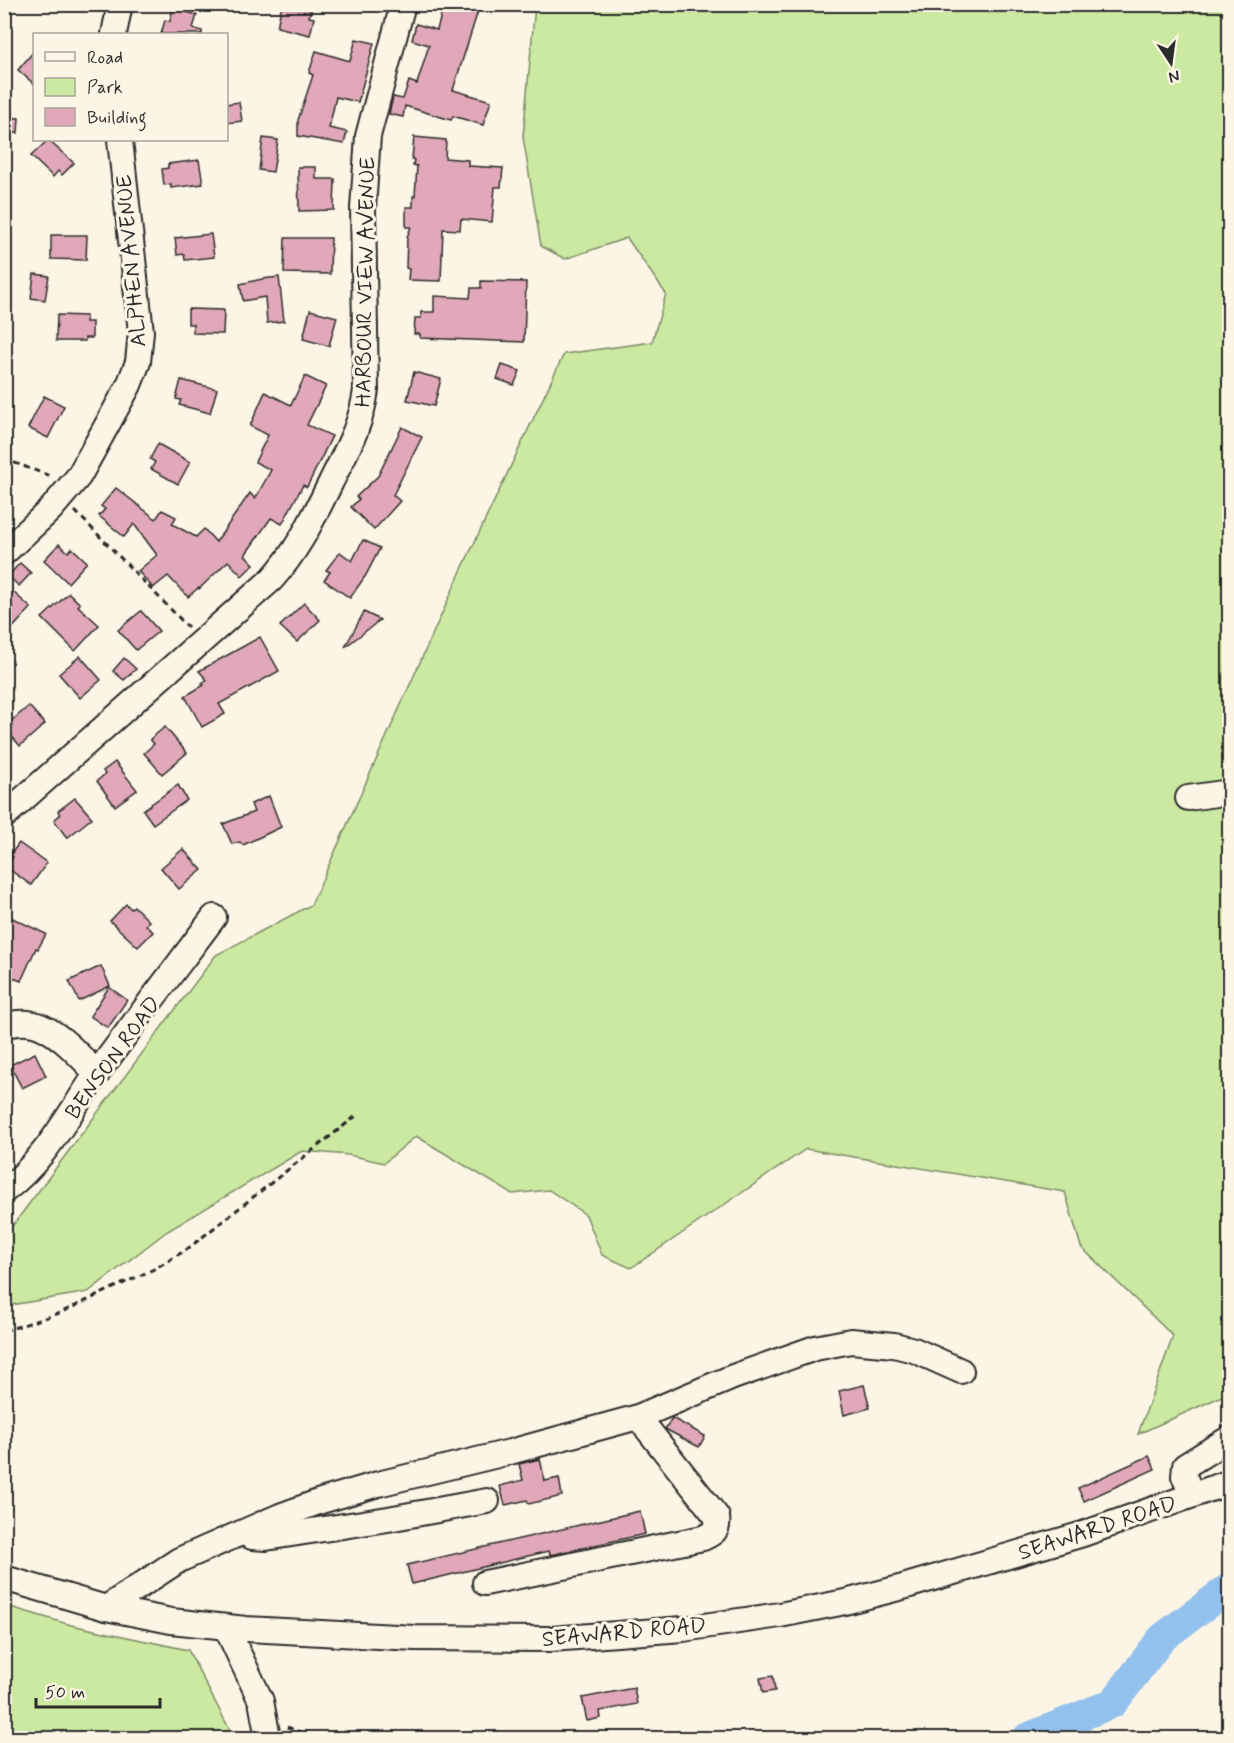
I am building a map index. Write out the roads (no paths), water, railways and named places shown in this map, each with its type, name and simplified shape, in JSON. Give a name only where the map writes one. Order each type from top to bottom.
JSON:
[{"type":"street","points":[[114,33],[120,4]]},
{"type":"street","name":"HARBOUR VIEW AVENUE","points":[[4,816],[265,586],[290,559],[301,542],[356,433],[363,414],[366,390],[363,208],[368,136],[403,4]]},
{"type":"street","name":"ALPHEN AVENUE","points":[[4,553],[79,476],[129,385],[138,362],[141,333],[120,141]]},
{"type":"street","points":[[1188,798],[1230,792]]},
{"type":"street","name":"BENSON ROAD","points":[[4,1191],[17,1182],[45,1151],[97,1074],[214,917]]},
{"type":"street","points":[[4,1025],[31,1023],[40,1026],[59,1038],[97,1074]]},
{"type":"street","points":[[105,1608],[179,1560],[321,1500],[638,1417],[733,1377],[815,1348],[851,1341],[894,1345],[914,1350],[961,1371]]},
{"type":"street","points":[[485,1583],[703,1538],[714,1533],[718,1526],[717,1517],[638,1417]]},
{"type":"street","points":[[1192,1495],[1184,1476],[1185,1466],[1230,1438]]},
{"type":"street","name":"SEAWARD ROAD","points":[[4,1578],[105,1608],[171,1621],[226,1627],[415,1638],[551,1639],[683,1629],[780,1615],[903,1587],[1083,1534],[1230,1482]]},
{"type":"street","points":[[242,1532],[252,1537],[266,1538],[487,1501]]},
{"type":"street","points":[[226,1627],[261,1701],[266,1728]]},
{"type":"waterway","points":[[1027,1738],[1113,1703],[1162,1638],[1230,1587]]}]
